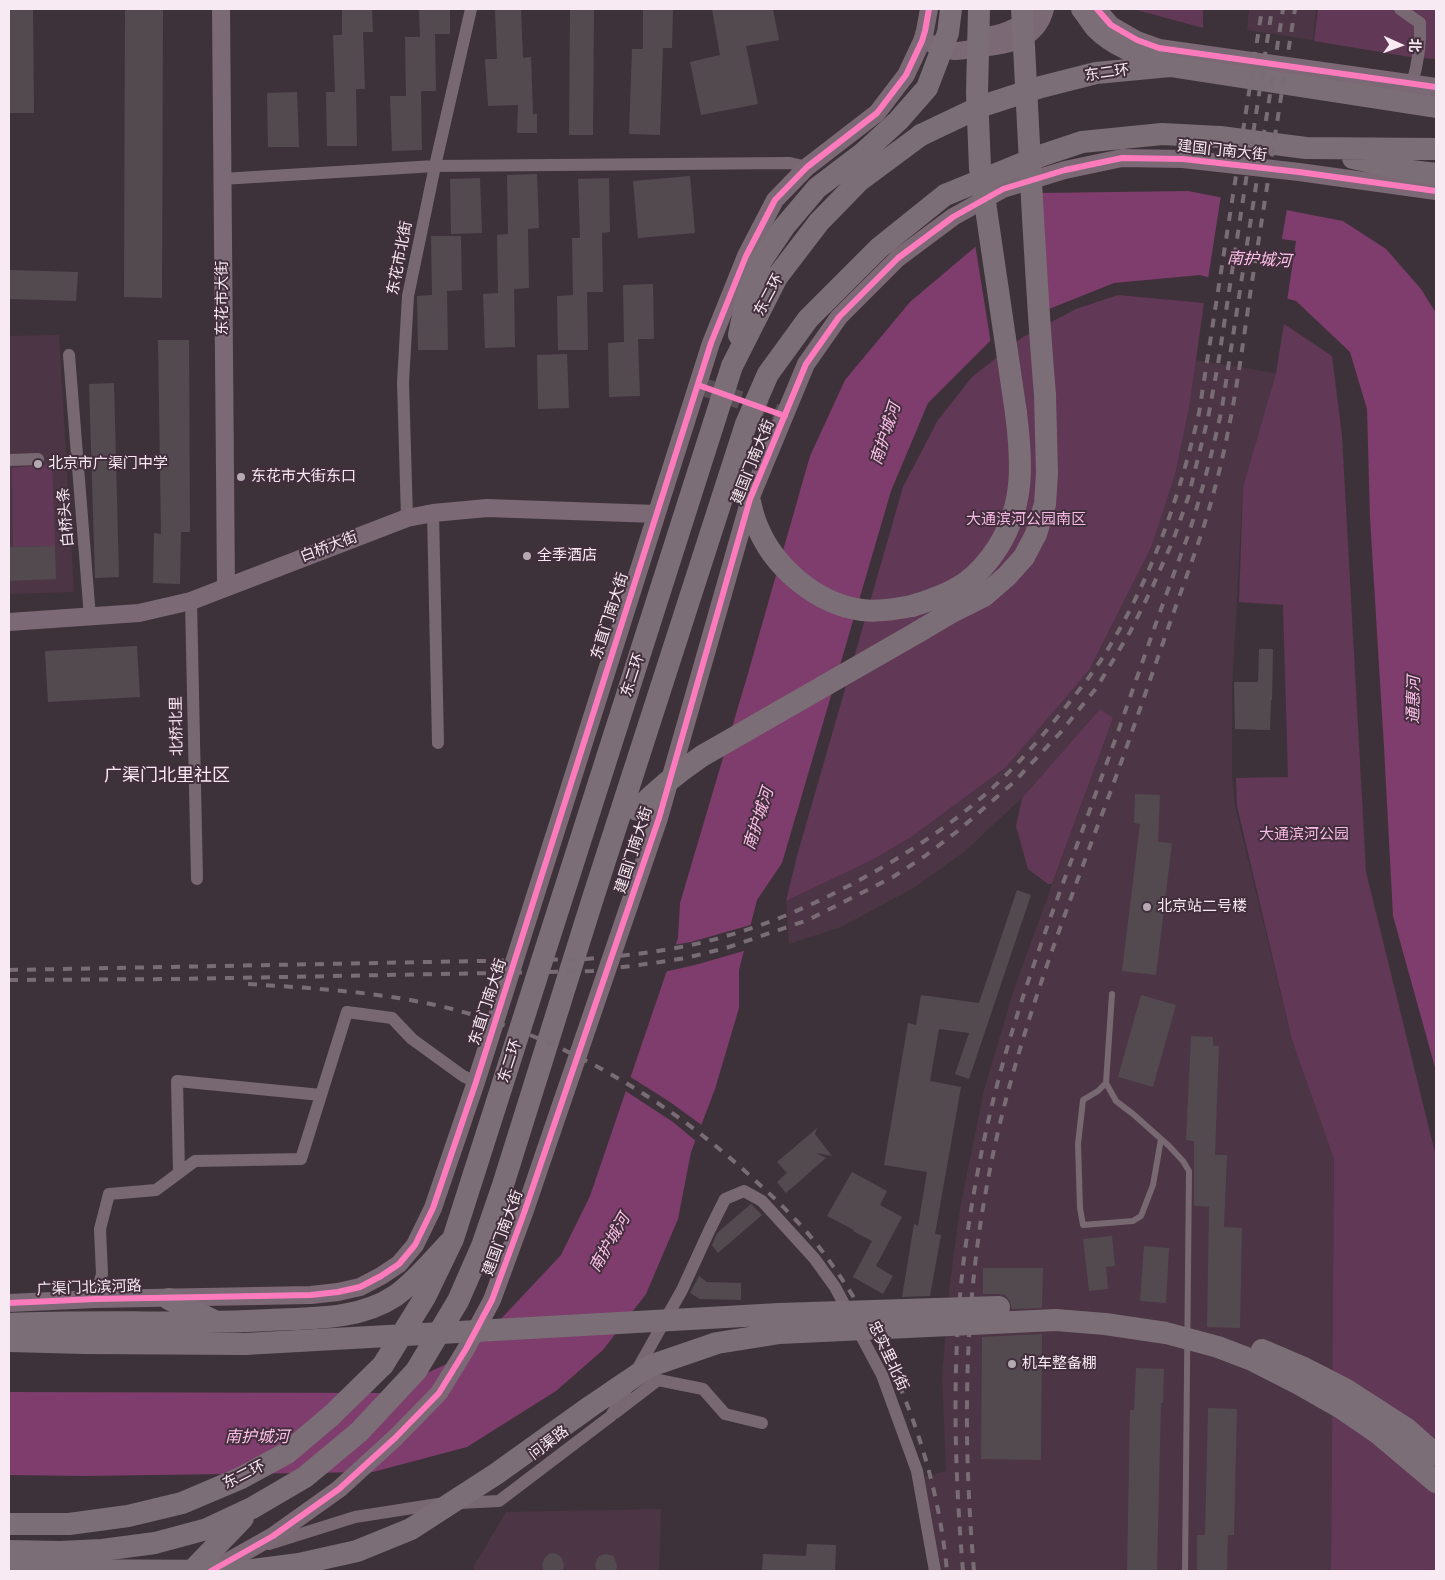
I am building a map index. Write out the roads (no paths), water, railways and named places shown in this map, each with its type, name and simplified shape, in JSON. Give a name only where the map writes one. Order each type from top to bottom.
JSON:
[{"type":"highway","points":[[732,366],[747,296],[761,261],[784,227],[817,188],[863,153],[898,121],[927,88],[948,33],[951,9]]},
{"type":"highway","points":[[746,424],[745,482],[756,523],[771,550],[789,573],[810,589],[835,602],[861,610],[888,610],[912,606],[937,598],[965,583],[988,562],[1004,537],[1014,512],[1020,480],[1020,452],[980,168],[977,93],[979,9]]},
{"type":"highway","points":[[592,901],[637,810],[678,771],[950,613],[984,596],[1007,576],[1024,557],[1036,534],[1045,504],[1047,474],[1045,395],[1037,299],[1022,9]]},
{"type":"highway","points":[[1082,9],[1096,28],[1115,42],[1136,54],[1170,66]]},
{"type":"highway","name":"东二环","points":[[9,1524],[69,1524],[128,1516],[182,1503],[241,1478],[287,1452],[332,1415],[383,1365],[426,1297],[453,1238],[732,366],[777,277],[819,222],[859,182],[921,136],[982,106],[1041,86],[1096,73],[1170,66],[1410,93],[1436,107]]},
{"type":"highway","points":[[1410,93],[1436,101]]},
{"type":"highway","name":"东二环","points":[[9,1551],[60,1552],[94,1550],[155,1543],[207,1529],[252,1508],[305,1477],[360,1432],[416,1370],[458,1301],[482,1246],[746,424],[768,374],[808,319],[879,248],[945,195],[1043,155],[1082,142],[1162,134],[1220,137],[1306,148],[1436,149]]},
{"type":"highway","points":[[1306,148],[1411,171],[1436,174]]},
{"type":"highway","points":[[9,1324],[45,1322],[218,1323],[341,1316],[372,1308],[396,1296],[420,1274],[453,1238]]},
{"type":"highway","points":[[169,1299],[218,1323]]},
{"type":"highway","points":[[9,1341],[245,1344],[797,1313],[1057,1306],[1150,1316],[1206,1330],[1247,1344],[1302,1367],[1344,1389],[1407,1430],[1436,1455]]},
{"type":"highway","points":[[9,1570],[245,1570],[299,1564],[357,1551],[411,1528],[496,1474],[650,1366],[717,1343],[780,1333],[1056,1320],[1105,1324],[1166,1333],[1218,1347],[1252,1360],[1299,1384],[1341,1408],[1379,1434],[1436,1482]]},
{"type":"highway","points":[[192,1571],[252,1508]]},
{"type":"street","name":"东花市大街","points":[[221,9],[226,587]]},
{"type":"street","name":"东花市北街","points":[[407,518],[402,382],[408,296],[470,9]]},
{"type":"street","points":[[656,514],[711,343],[746,256],[775,200],[807,167],[876,113],[906,75],[924,36],[929,9]]},
{"type":"street","points":[[924,36],[951,39],[997,35],[1026,20],[1034,9]]},
{"type":"street","points":[[924,36],[954,51],[994,47],[1016,42],[1034,30],[1043,17],[1045,9]]},
{"type":"street","points":[[1098,9],[1111,24],[1137,40],[1159,48],[1198,53],[1410,93],[1436,87]]},
{"type":"street","points":[[1400,9],[1420,23],[1421,38],[1417,67],[1410,93]]},
{"type":"street","name":"建国门南大街","points":[[247,1550],[273,1536],[339,1489],[395,1438],[439,1393],[466,1349],[492,1300],[524,1213],[659,818],[750,498],[806,364],[839,316],[898,258],[953,217],[1003,189],[1065,170],[1122,158],[1183,159],[1299,172],[1436,191]]},
{"type":"street","points":[[222,179],[435,166],[790,163],[807,167]]},
{"type":"street","name":"白桥头条","points":[[69,355],[90,617]]},
{"type":"street","points":[[9,460],[38,459]]},
{"type":"street","name":"白桥大街","points":[[9,622],[139,613],[190,602],[407,518],[433,513],[486,508],[656,514]]},
{"type":"street","points":[[433,513],[438,742]]},
{"type":"street","name":"东直门南大街","points":[[169,1299],[311,1295],[338,1292],[360,1287],[381,1276],[399,1264],[416,1245],[433,1208],[476,1082],[656,514]]},
{"type":"street","name":"北桥北里","points":[[190,602],[197,879]]},
{"type":"street","points":[[96,1299],[102,1274],[100,1229],[109,1194],[156,1190],[195,1161],[301,1159],[347,1012],[392,1018],[412,1038],[464,1076],[476,1082]]},
{"type":"street","points":[[179,1173],[177,1081],[321,1095]]},
{"type":"street","name":"问渠路","points":[[247,1550],[354,1517],[438,1504],[499,1500],[611,1416],[682,1290],[725,1200],[744,1191]]},
{"type":"street","name":"忠实里北街","points":[[744,1191],[762,1201],[814,1258],[834,1286],[882,1375],[917,1471],[935,1571]]},
{"type":"street","name":"广渠门北滨河路","points":[[9,1303],[96,1299],[169,1299]]},
{"type":"street","points":[[611,1416],[658,1380],[703,1390],[726,1414],[762,1423]]},
{"type":"street","points":[[210,1571],[247,1550]]},
{"type":"lane","points":[[1112,994],[1106,1083],[1116,1101],[1161,1139],[1183,1161],[1190,1171],[1185,1571]]},
{"type":"lane","points":[[1106,1083],[1098,1091],[1083,1100],[1078,1144],[1080,1208],[1083,1225],[1133,1221],[1141,1216],[1154,1185],[1161,1139]]},
{"type":"water","points":[[1188,191],[1343,221],[1386,249],[1421,289],[1436,313],[1436,1071],[1393,916],[1370,518],[1367,409],[1350,352],[1296,301],[1200,275],[1114,283],[1004,327],[928,403],[891,491],[782,863],[757,900],[739,970],[739,1008],[715,1089],[691,1152],[678,1219],[646,1294],[603,1350],[556,1391],[467,1447],[373,1472],[83,1476],[9,1475],[9,1392],[384,1393],[468,1354],[561,1255],[590,1196],[678,938],[680,903],[810,456],[845,380],[910,302],[1039,193]]},
{"type":"tunnel","points":[[698,385],[785,416]]},
{"type":"railway","points":[[9,970],[586,959],[656,951],[709,941],[747,930],[789,914],[849,886],[888,864],[953,821],[989,791],[1019,762],[1089,678],[1106,653],[1126,617],[1153,561],[1174,503],[1199,413],[1262,9]]},
{"type":"railway","points":[[9,980],[178,979],[592,971],[686,958],[726,948],[808,920],[893,877],[959,830],[1014,782],[1060,733],[1097,687],[1130,632],[1174,538],[1188,498],[1208,418],[1218,364],[1272,9]]},
{"type":"railway","points":[[963,1571],[956,1448],[956,1365],[961,1283],[979,1163],[997,1084],[1022,1001],[1189,533],[1207,471],[1222,408],[1283,9]]},
{"type":"railway","points":[[974,1571],[968,1475],[967,1378],[969,1329],[979,1233],[996,1139],[1007,1094],[1048,961],[1116,777],[1199,541],[1220,469],[1235,392],[1295,9]]},
{"type":"railway","points":[[248,984],[335,990],[392,997],[449,1008],[516,1030],[555,1046],[628,1084],[697,1131],[729,1157],[768,1192],[819,1247],[844,1283],[888,1360],[906,1400],[920,1442],[932,1485],[947,1571]]},
{"type":"place","name":"北京市广渠门中学","points":[[38,464]]},
{"type":"place","name":"东花市大街东口","points":[[241,477]]},
{"type":"place","name":"全季酒店","points":[[527,556]]},
{"type":"place","name":"北京站二号楼","points":[[1147,907]]},
{"type":"place","name":"机车整备棚","points":[[1012,1364]]},
{"type":"district","name":"广渠门北里社区","points":[[167,776]]},
{"type":"water label","name":"南护城河","points":[[1259,260]]},
{"type":"water label","name":"南护城河","points":[[886,434]]},
{"type":"water label","name":"通惠河","points":[[1414,700]]},
{"type":"water label","name":"南护城河","points":[[759,819]]},
{"type":"water label","name":"南护城河","points":[[610,1243]]},
{"type":"water label","name":"南护城河","points":[[257,1437]]},
{"type":"park label","name":"大通滨河公园南区","points":[[1026,520]]},
{"type":"park label","name":"大通滨河公园","points":[[1304,835]]}]
